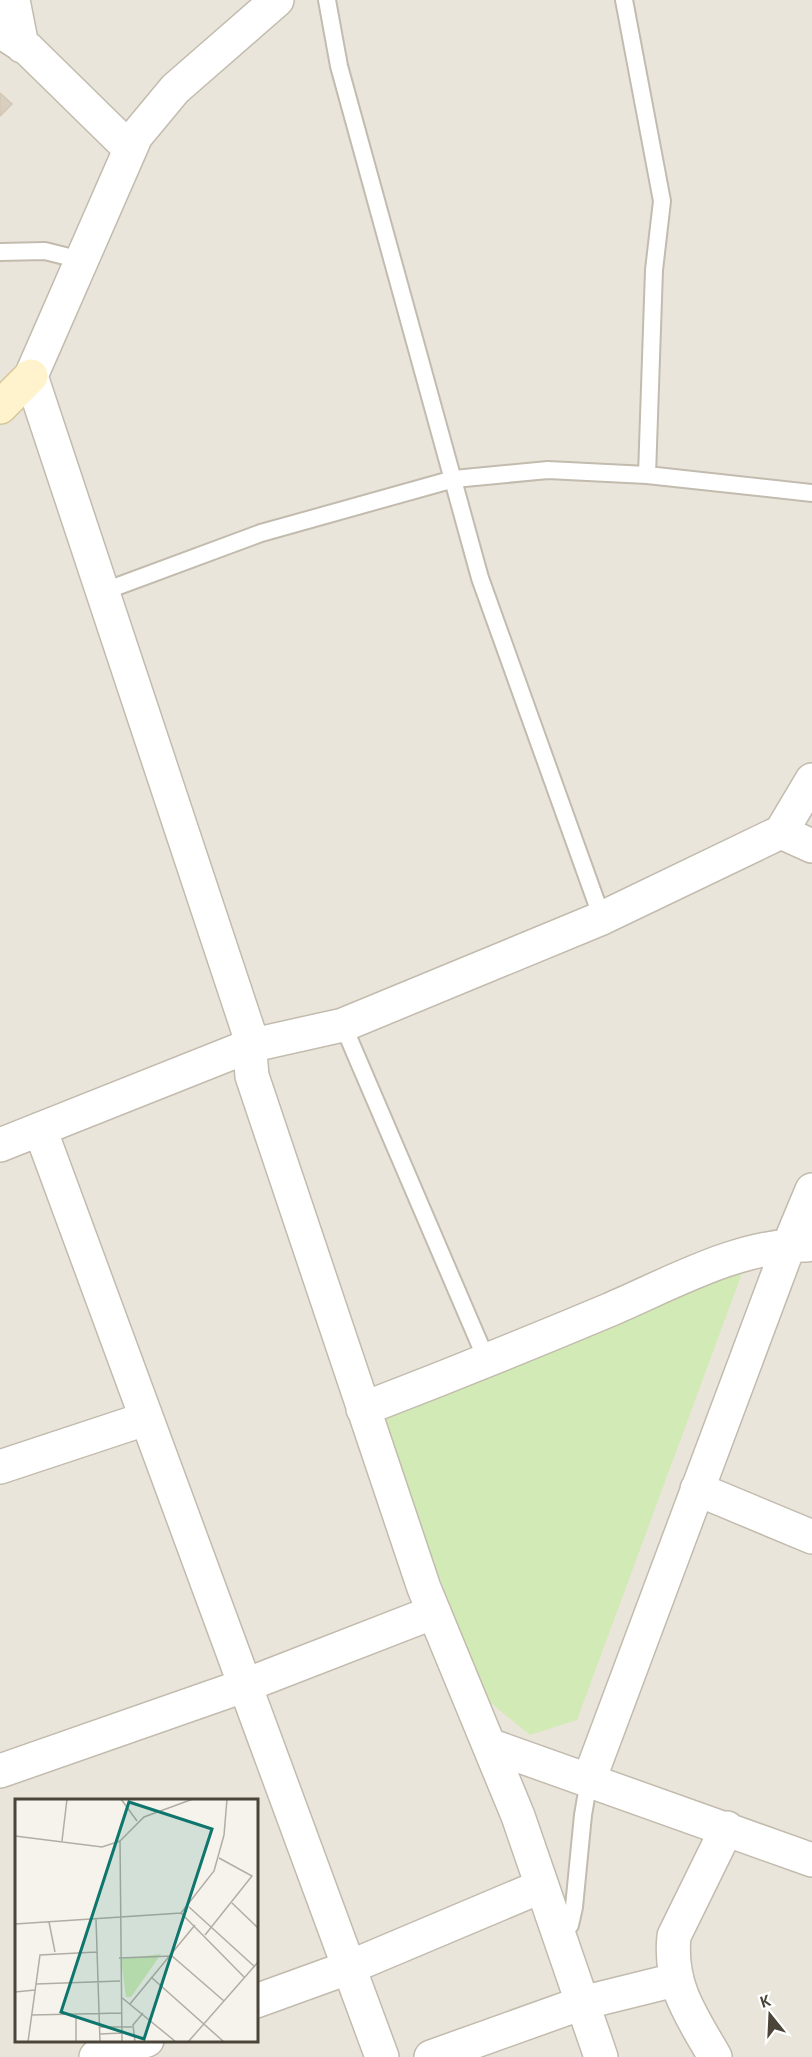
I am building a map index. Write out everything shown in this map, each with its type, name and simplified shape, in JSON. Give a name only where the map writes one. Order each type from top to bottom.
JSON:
[{"type":"main road","points":[[0,407],[31,376]]},
{"type":"street","points":[[13,0],[11,38],[130,149]]},
{"type":"street","points":[[277,0],[175,89],[136,136],[31,376],[248,1029],[252,1076],[363,1409],[434,1612],[518,1816],[601,2057]]},
{"type":"street","points":[[0,1145],[249,1046],[343,1025],[602,918],[781,832],[812,780]]},
{"type":"street","points":[[781,832],[812,846]]},
{"type":"street","points":[[40,1129],[382,2057]]},
{"type":"street","points":[[589,1780],[697,1489],[800,1245],[812,1190]]},
{"type":"street","points":[[363,1409],[486,1361],[743,1254],[800,1245]]},
{"type":"street","points":[[0,1467],[145,1419]]},
{"type":"street","points":[[697,1489],[812,1537]]},
{"type":"street","points":[[0,1771],[246,1685],[434,1612]]},
{"type":"street","points":[[489,1745],[812,1860]]},
{"type":"street","points":[[715,2057],[680,1996],[675,1980],[674,1936],[727,1828]]},
{"type":"street","points":[[258,2000],[350,1967],[542,1886]]},
{"type":"street","points":[[431,2057],[582,2003],[675,1980]]},
{"type":"street","points":[[96,2057],[144,2042]]},
{"type":"street","points":[[147,2042],[152,2057]]},
{"type":"lane","points":[[327,0],[339,66],[480,579],[602,918]]},
{"type":"lane","points":[[624,0],[662,201],[654,270],[647,475]]},
{"type":"lane","points":[[0,252],[45,252],[81,260]]},
{"type":"lane","points":[[102,592],[261,533],[454,479],[548,470],[647,475],[812,493]]},
{"type":"lane","points":[[343,1025],[486,1361]]},
{"type":"lane","points":[[559,1935],[570,1925],[574,1907],[583,1815],[589,1780]]},
{"type":"shaded area","points":[[0,0],[812,0],[812,2057],[0,2057]]},
{"type":"green space","points":[[721,1252],[741,1276],[577,1720],[530,1735],[486,1699],[379,1418]]},
{"type":"building","points":[[0,93],[12,104],[0,116]]}]
